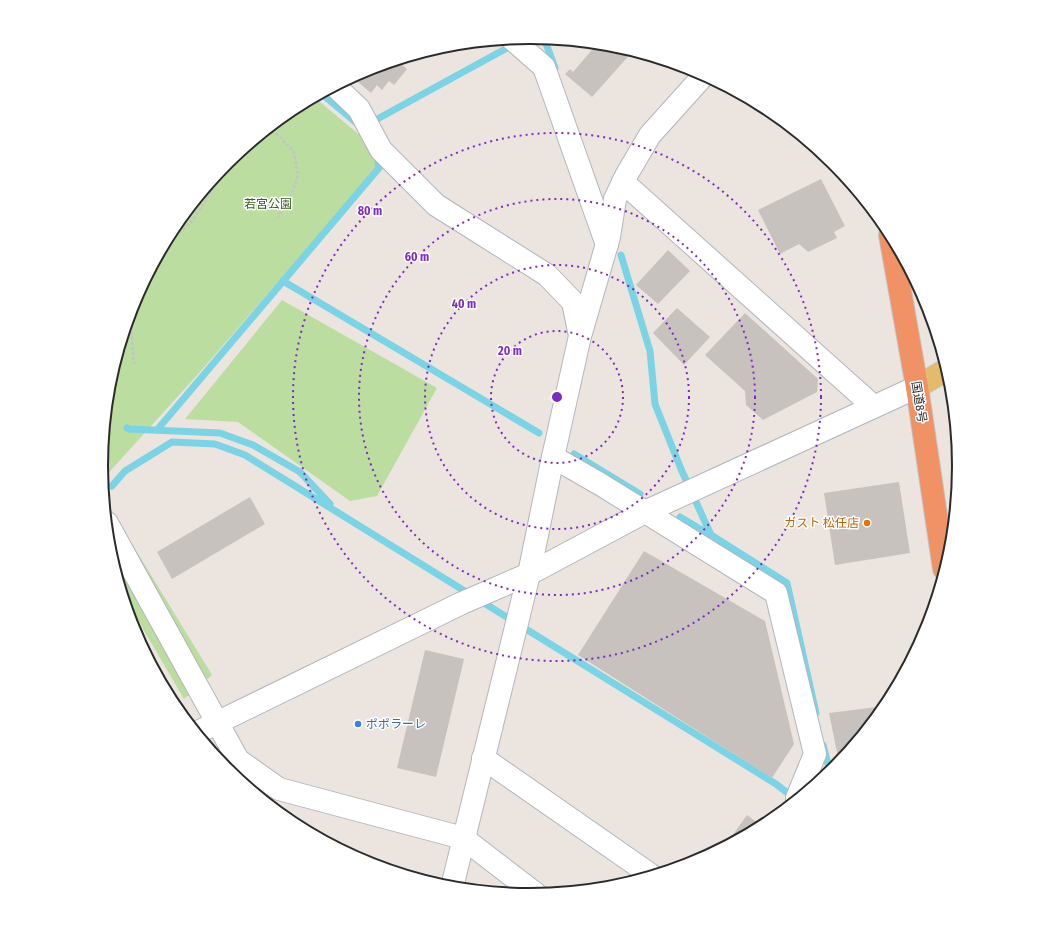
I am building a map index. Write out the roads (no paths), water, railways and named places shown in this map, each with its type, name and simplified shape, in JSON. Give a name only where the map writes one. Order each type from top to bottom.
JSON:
[{"type":"highway","name":"国道8号","points":[[893,252],[917,386],[942,554]]},
{"type":"main road","points":[[917,386],[941,373]]},
{"type":"street","points":[[518,44],[544,67],[607,246]]},
{"type":"street","points":[[453,881],[529,574],[580,336],[607,246],[616,199],[626,174],[650,135],[699,80]]},
{"type":"street","points":[[339,90],[359,109],[381,150],[436,205],[547,275],[573,302],[580,336]]},
{"type":"street","points":[[623,182],[873,406]]},
{"type":"street","points":[[201,731],[462,603],[529,574],[645,512],[917,386]]},
{"type":"street","points":[[553,457],[600,484],[776,592],[815,754],[802,788]]},
{"type":"street","points":[[114,535],[217,723],[229,761],[279,789],[463,838],[528,888]]},
{"type":"street","points":[[483,758],[646,872]]},
{"type":"waterway","points":[[546,45],[555,68]]},
{"type":"waterway","points":[[370,123],[507,48]]},
{"type":"waterway","points":[[326,97],[359,125]]},
{"type":"waterway","points":[[157,430],[379,168],[377,153]]},
{"type":"waterway","points":[[621,255],[650,351],[655,404],[681,469],[711,535],[787,583],[816,713]]},
{"type":"waterway","points":[[283,281],[539,433]]},
{"type":"waterway","points":[[127,428],[220,433],[253,445],[300,472],[330,504]]},
{"type":"waterway","points":[[112,486],[125,471],[172,442],[215,444],[245,455],[776,784],[792,796]]},
{"type":"waterway","points":[[574,454],[640,494]]},
{"type":"waterway","points":[[680,517],[710,535]]},
{"type":"waterway","points":[[823,745],[828,764]]},
{"type":"place","name":"ガスト 松任店","points":[[867,523]]},
{"type":"place","name":"ポポラーレ","points":[[358,724]]},
{"type":"park label","name":"若宮公園","points":[[268,204]]}]
